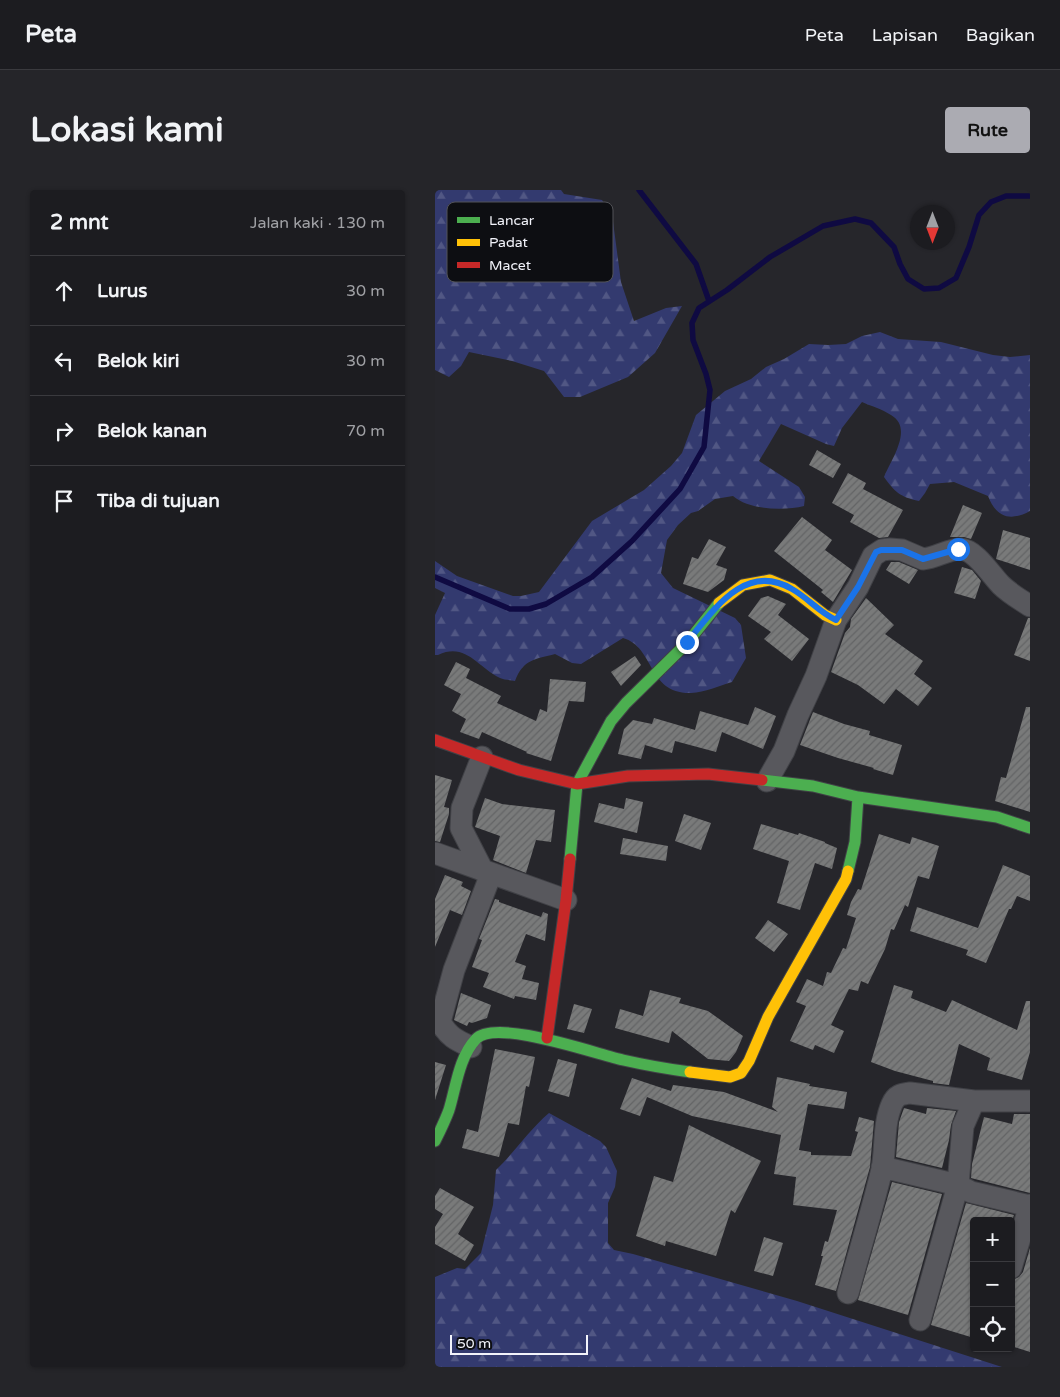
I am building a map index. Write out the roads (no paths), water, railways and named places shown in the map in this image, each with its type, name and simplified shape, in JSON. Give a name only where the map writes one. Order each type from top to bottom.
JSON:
[{"type":"street","points":[[767,781],[784,751],[816,676],[836,620],[858,587],[873,556],[881,550],[902,550],[923,559],[951,551],[965,550],[971,552],[1002,586],[1030,606]]},
{"type":"street","points":[[547,1038],[566,900],[577,784],[611,721],[626,703],[687,642],[721,601],[743,585],[770,580],[792,589],[825,615],[836,620]]},
{"type":"street","points":[[435,740],[519,770],[577,784],[628,776],[708,774],[813,786],[858,797],[997,817],[1030,828]]},
{"type":"street","points":[[471,1047],[454,1040],[440,1022],[454,970],[487,872],[461,828],[462,808],[482,757]]},
{"type":"street","points":[[435,1141],[447,1116],[460,1071],[471,1047],[479,1035],[491,1032],[547,1038],[622,1060],[730,1077],[741,1073],[749,1061],[768,1017],[845,879],[855,842],[858,797]]},
{"type":"street","points":[[435,853],[566,900]]},
{"type":"street","points":[[848,1293],[882,1167],[891,1105],[900,1094],[910,1093],[974,1101],[1030,1101]]},
{"type":"street","points":[[920,1320],[958,1185],[963,1126],[974,1101]]},
{"type":"street","points":[[882,1167],[958,1185],[971,1192],[1030,1206],[1013,1262]]},
{"type":"waterway","points":[[639,190],[696,264],[709,301]]},
{"type":"waterway","points":[[435,577],[510,609],[529,609],[546,604],[592,577],[632,541],[680,489],[704,447],[710,390],[693,340],[692,323],[699,308],[727,290],[770,257],[823,226],[855,219],[871,223],[894,247],[908,279],[924,289],[939,288],[956,278],[969,247],[979,215],[991,202],[1006,196],[1030,196]]}]
